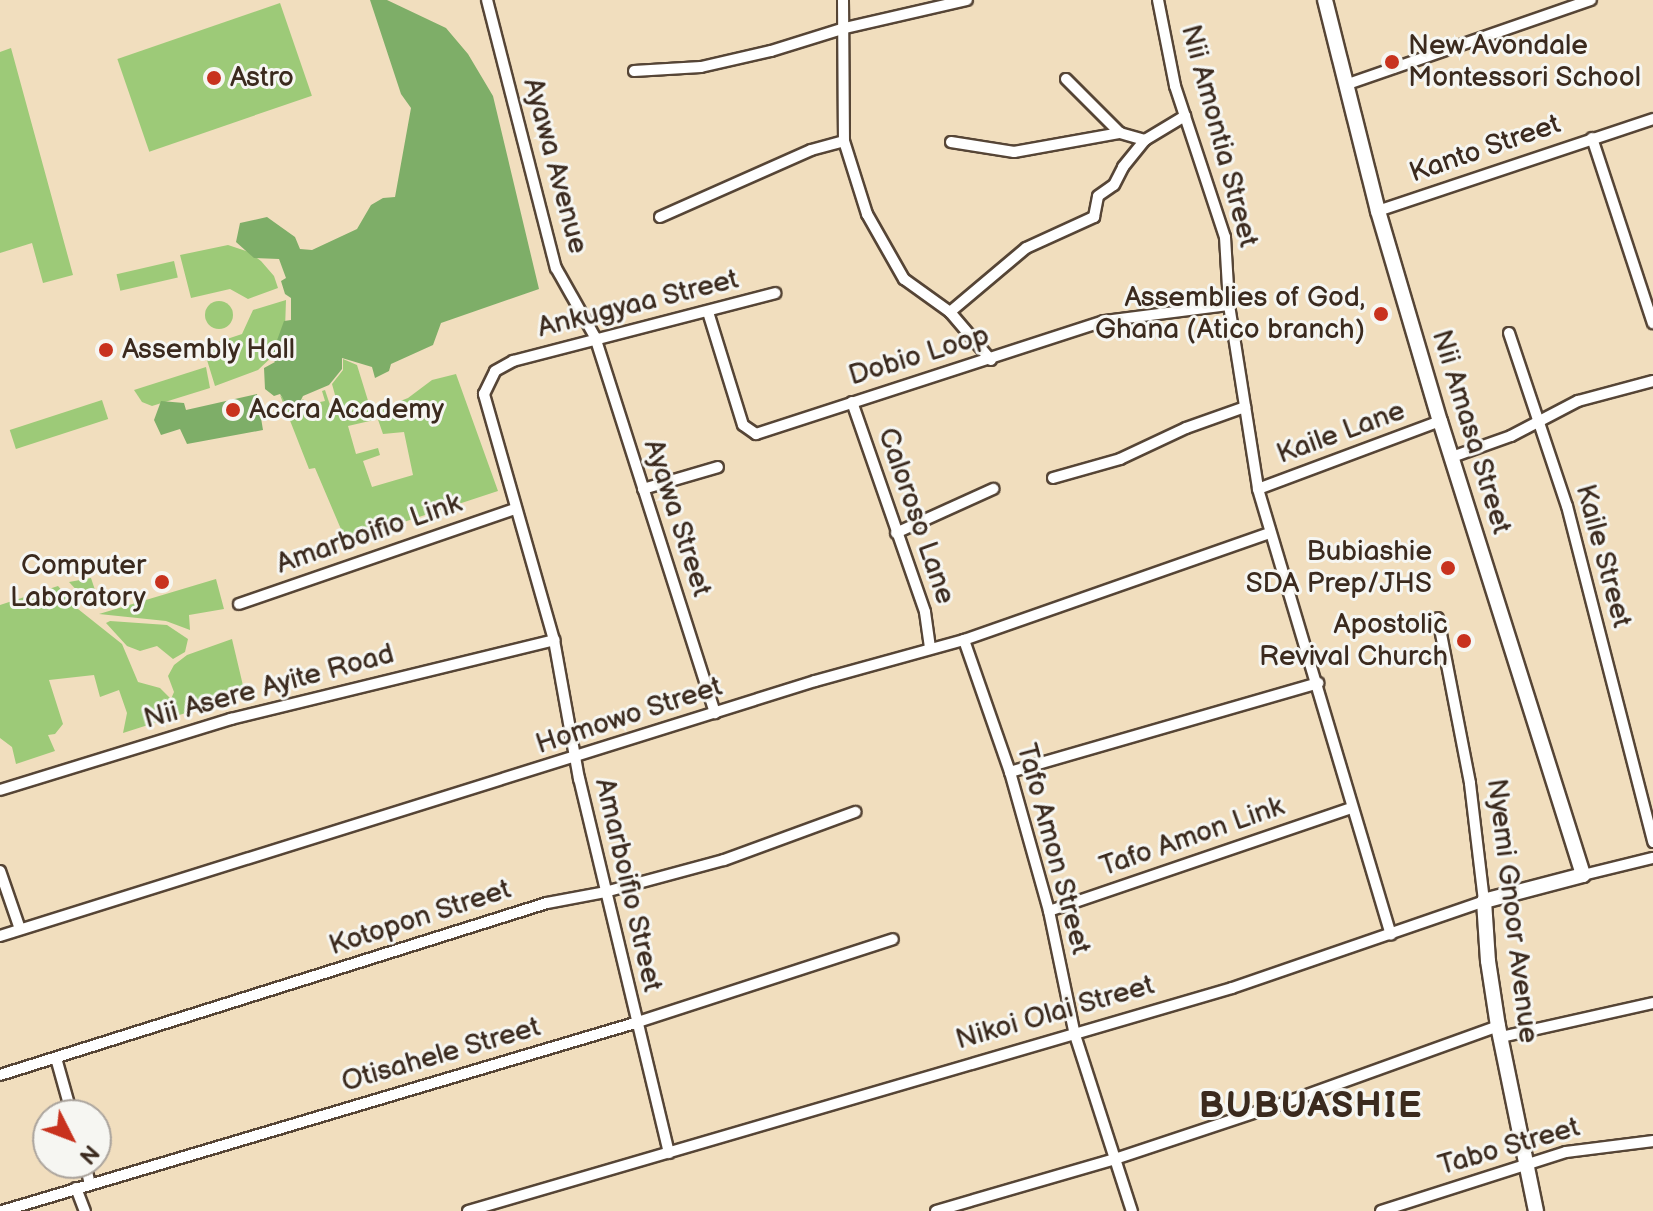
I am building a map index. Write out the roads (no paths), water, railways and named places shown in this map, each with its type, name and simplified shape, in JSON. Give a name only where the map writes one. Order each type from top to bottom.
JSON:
[{"type":"street","name":"Ayawa Avenue","points":[[487,0],[556,268],[595,337]]},
{"type":"street","points":[[843,0],[844,141],[867,214],[904,279],[950,312],[991,360]]},
{"type":"street","points":[[634,71],[701,67],[771,51],[845,28],[967,0]]},
{"type":"street","name":"Nii Amasa Street","points":[[1325,0],[1378,211],[1440,421],[1583,875]]},
{"type":"street","points":[[1348,84],[1591,0]]},
{"type":"street","name":"Nii Amontia Street","points":[[1162,1],[1175,86],[1225,237],[1229,305],[1258,489],[1391,935]]},
{"type":"street","points":[[1066,79],[1120,133]]},
{"type":"street","points":[[950,312],[1026,248],[1094,217],[1098,196],[1114,185],[1123,167],[1145,140],[1185,116]]},
{"type":"street","name":"Kanto Street","points":[[1378,211],[1653,119]]},
{"type":"street","points":[[951,142],[1024,151],[1120,133],[1145,140]]},
{"type":"street","points":[[1592,138],[1653,321]]},
{"type":"street","points":[[660,217],[811,150],[844,141]]},
{"type":"street","name":"Ankugyaa Street","points":[[513,361],[595,337],[708,312],[775,293]]},
{"type":"street","name":"Dobio Loop","points":[[708,312],[743,425],[756,434],[1104,321],[1229,305]]},
{"type":"street","name":"Kaile Street","points":[[1509,333],[1567,506],[1653,842]]},
{"type":"street","name":"Ayawa Street","points":[[595,337],[715,713]]},
{"type":"street","name":"Amarboifio Street","points":[[513,361],[495,371],[485,387],[484,400],[554,640],[605,892],[669,1153]]},
{"type":"street","points":[[1452,457],[1511,436],[1578,401],[1653,381]]},
{"type":"street","name":"Caloroso Lane","points":[[852,402],[925,612],[930,646]]},
{"type":"street","points":[[1053,478],[1120,459],[1186,428],[1245,407]]},
{"type":"street","name":"Kaile Lane","points":[[1258,489],[1440,421]]},
{"type":"street","points":[[643,489],[718,467]]},
{"type":"street","points":[[896,533],[993,489]]},
{"type":"street","name":"Amarboifio Link","points":[[239,604],[515,509]]},
{"type":"street","name":"Homowo Street","points":[[0,936],[576,759],[930,646],[964,640],[1270,533]]},
{"type":"street","name":"Nyemi Gnoor Avenue","points":[[1438,618],[1470,783],[1488,961],[1536,1211]]},
{"type":"street","name":"Nii Asere Ayite Road","points":[[0,790],[231,719],[554,640]]},
{"type":"street","name":"Tafo Amon Street","points":[[964,640],[1010,772],[1049,911],[1075,1035],[1132,1211]]},
{"type":"street","points":[[1010,772],[1318,683]]},
{"type":"street","name":"Tafo Amon Link","points":[[1049,911],[1351,808]]},
{"type":"street","name":"Kotopon Street","points":[[0,1075],[534,907],[605,892],[724,860],[855,812]]},
{"type":"street","name":"Nikoi Olai Street","points":[[468,1211],[487,1208],[1232,988],[1484,901],[1653,858]]},
{"type":"street","points":[[0,871],[20,929]]},
{"type":"street","name":"Otisahele Street","points":[[2,1211],[635,1023],[893,939]]},
{"type":"street","points":[[936,1211],[1115,1159],[1500,1031],[1653,1003]]},
{"type":"street","points":[[56,1058],[68,1099]]},
{"type":"street","name":"Tabo Street","points":[[1381,1211],[1526,1162],[1591,1146],[1653,1141]]},
{"type":"street","points":[[89,1179],[90,1184]]},
{"type":"street","points":[[76,1188],[85,1211]]},
{"type":"place","name":"New Avondale Montessori School","points":[[1392,62]]},
{"type":"place","name":"Astro","points":[[214,78]]},
{"type":"place","name":"Assemblies of God, Ghana (Atico branch)","points":[[1381,314]]},
{"type":"place","name":"Assembly Hall","points":[[106,350]]},
{"type":"place","name":"Accra Academy","points":[[233,410]]},
{"type":"place","name":"Bubiashie SDA Prep/JHS","points":[[1448,568]]},
{"type":"place","name":"Computer Laboratory","points":[[162,582]]},
{"type":"place","name":"Apostolic Revival Church","points":[[1464,641]]},
{"type":"district","name":"BUBUASHIE","points":[[1311,1107]]}]
